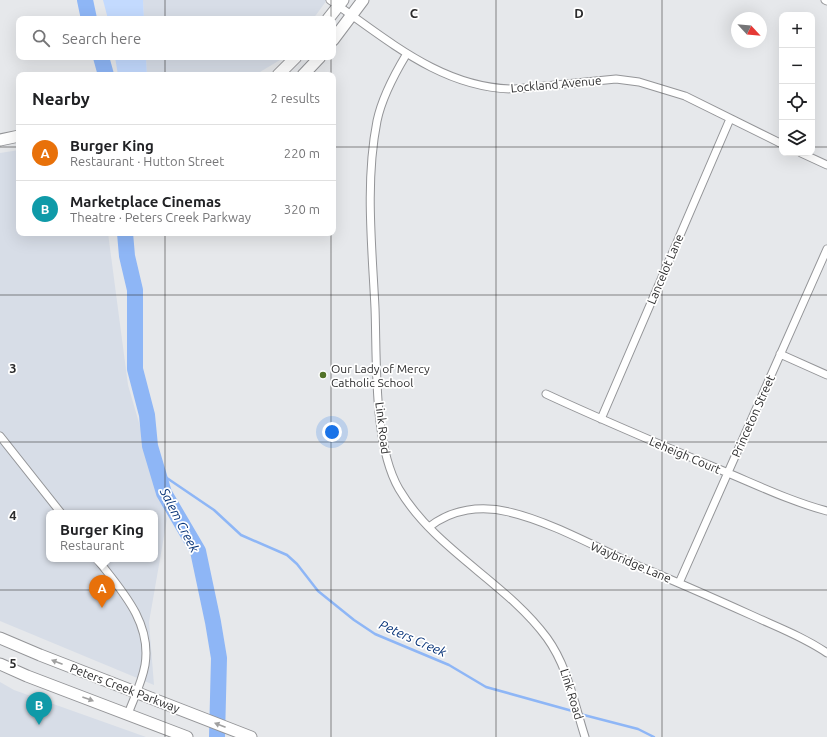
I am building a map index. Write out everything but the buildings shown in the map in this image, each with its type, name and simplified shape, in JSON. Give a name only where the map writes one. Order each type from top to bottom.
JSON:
[{"type":"main road","points":[[336,36],[363,0]]},
{"type":"main road","points":[[330,16],[337,2]]},
{"type":"main road","points":[[281,72],[293,60]]},
{"type":"main road","points":[[306,72],[317,60]]},
{"type":"main road","points":[[0,140],[16,137]]},
{"type":"main road","name":"Peters Creek Parkway","points":[[0,638],[247,736]]},
{"type":"main road","name":"Peters Creek Parkway","points":[[0,664],[27,676],[187,737]]},
{"type":"street","name":"Lockland Avenue","points":[[337,2],[352,15],[406,54],[447,74],[482,86],[500,89],[555,86],[616,79],[639,82],[686,96],[779,143]]},
{"type":"street","name":"Link Road","points":[[406,54],[389,85],[377,119],[370,170],[378,390],[383,441],[392,476],[413,509],[429,527],[530,618],[546,637],[559,656],[566,672],[585,737]]},
{"type":"street","name":"Lancelot Lane","points":[[601,419],[730,119]]},
{"type":"street","points":[[808,156],[827,165]]},
{"type":"street","name":"Princeton Street","points":[[679,583],[827,248]]},
{"type":"street","points":[[780,354],[827,375]]},
{"type":"street","name":"Leheigh Court","points":[[546,394],[601,419],[806,506],[827,511]]},
{"type":"street","points":[[0,436],[59,510]]},
{"type":"street","name":"Waybridge Lane","points":[[429,527],[446,516],[460,511],[473,509],[509,511],[539,522],[800,637],[827,653]]},
{"type":"street","points":[[99,562],[129,600],[138,618],[146,644],[146,657],[136,693],[128,714]]},
{"type":"shaded area","points":[[103,0],[143,0],[144,16],[107,16]]},
{"type":"shaded area","points":[[143,0],[327,0],[315,16],[144,16]]},
{"type":"shaded area","points":[[116,60],[146,60],[147,72],[118,72]]},
{"type":"shaded area","points":[[146,60],[280,60],[260,72],[147,72]]},
{"type":"shaded area","points":[[16,150],[16,236],[108,236],[128,385],[167,519],[149,622],[154,685],[0,621],[0,153]]},
{"type":"shaded area","points":[[0,682],[14,690],[146,737],[0,737]]},
{"type":"waterway","name":"Salem Creek","points":[[85,0],[88,16]]},
{"type":"waterway","name":"Salem Creek","points":[[102,60],[105,72]]},
{"type":"waterway","name":"Salem Creek","points":[[125,236],[127,256],[135,290],[135,369],[147,415],[150,446],[164,493],[198,551],[213,622],[219,658],[217,737]]},
{"type":"waterway","name":"Peters Creek","points":[[158,472],[214,510],[241,535],[287,555],[297,564],[318,591],[354,620],[375,634],[449,665],[486,687],[576,712]]},
{"type":"waterway","name":"Peters Creek","points":[[580,714],[638,729],[654,737]]},
{"type":"place","name":"Our Lady of Mercy Catholic School","points":[[323,375]]},
{"type":"place","name":"Burger King","points":[[102,608]]},
{"type":"place","name":"Marketplace Cinemas","points":[[39,725]]}]
